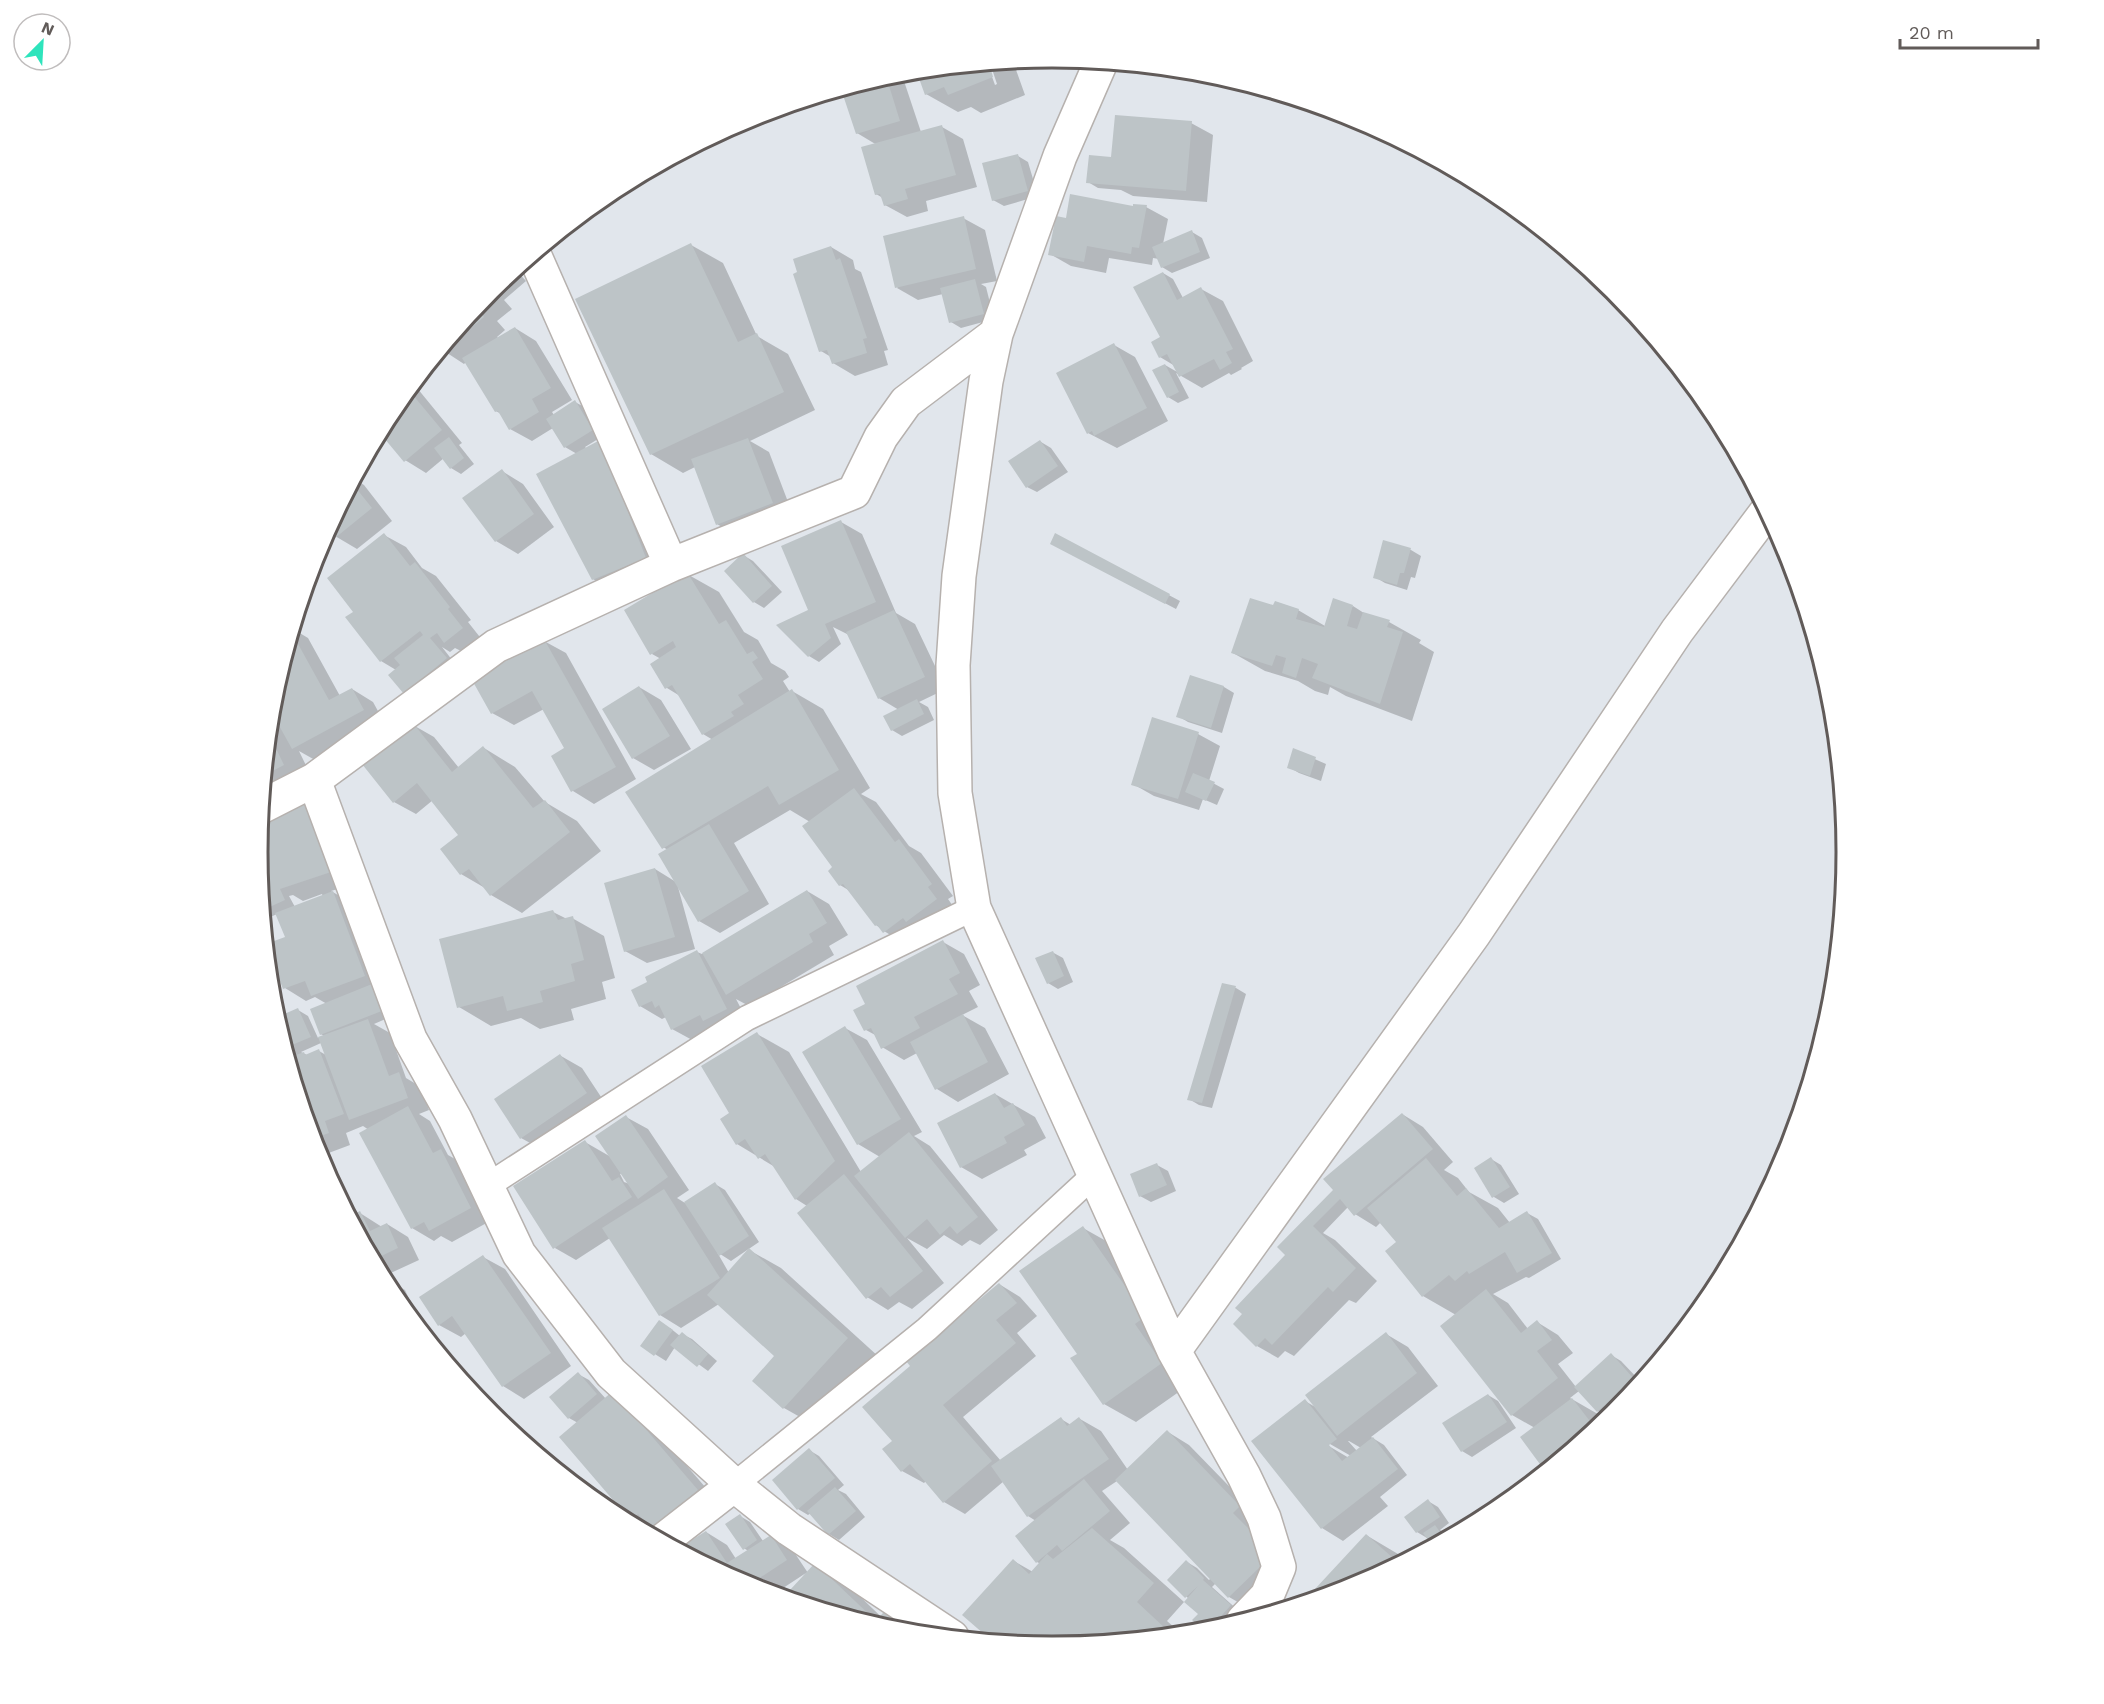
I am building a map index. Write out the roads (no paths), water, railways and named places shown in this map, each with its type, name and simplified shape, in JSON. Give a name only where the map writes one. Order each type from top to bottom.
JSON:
[{"type":"street","points":[[1098,69],[1060,156],[996,334],[986,381],[959,576],[953,665],[955,793],[974,908],[1174,1351],[1250,1487],[1264,1518],[1279,1567],[1267,1596],[1253,1610]]},
{"type":"street","points":[[537,260],[671,565]]},
{"type":"street","points":[[269,803],[314,780],[496,646],[671,565],[854,492],[881,437],[906,402],[996,334]]},
{"type":"street","points":[[1174,1351],[1474,934],[1677,631],[1762,518]]},
{"type":"street","points":[[314,780],[410,1039],[455,1119],[519,1254],[611,1373],[734,1485],[789,1529],[938,1628]]},
{"type":"street","points":[[669,1536],[734,1485]]},
{"type":"lane","points":[[487,1186],[747,1018],[974,908]]},
{"type":"lane","points":[[734,1485],[927,1329],[1095,1174]]}]
